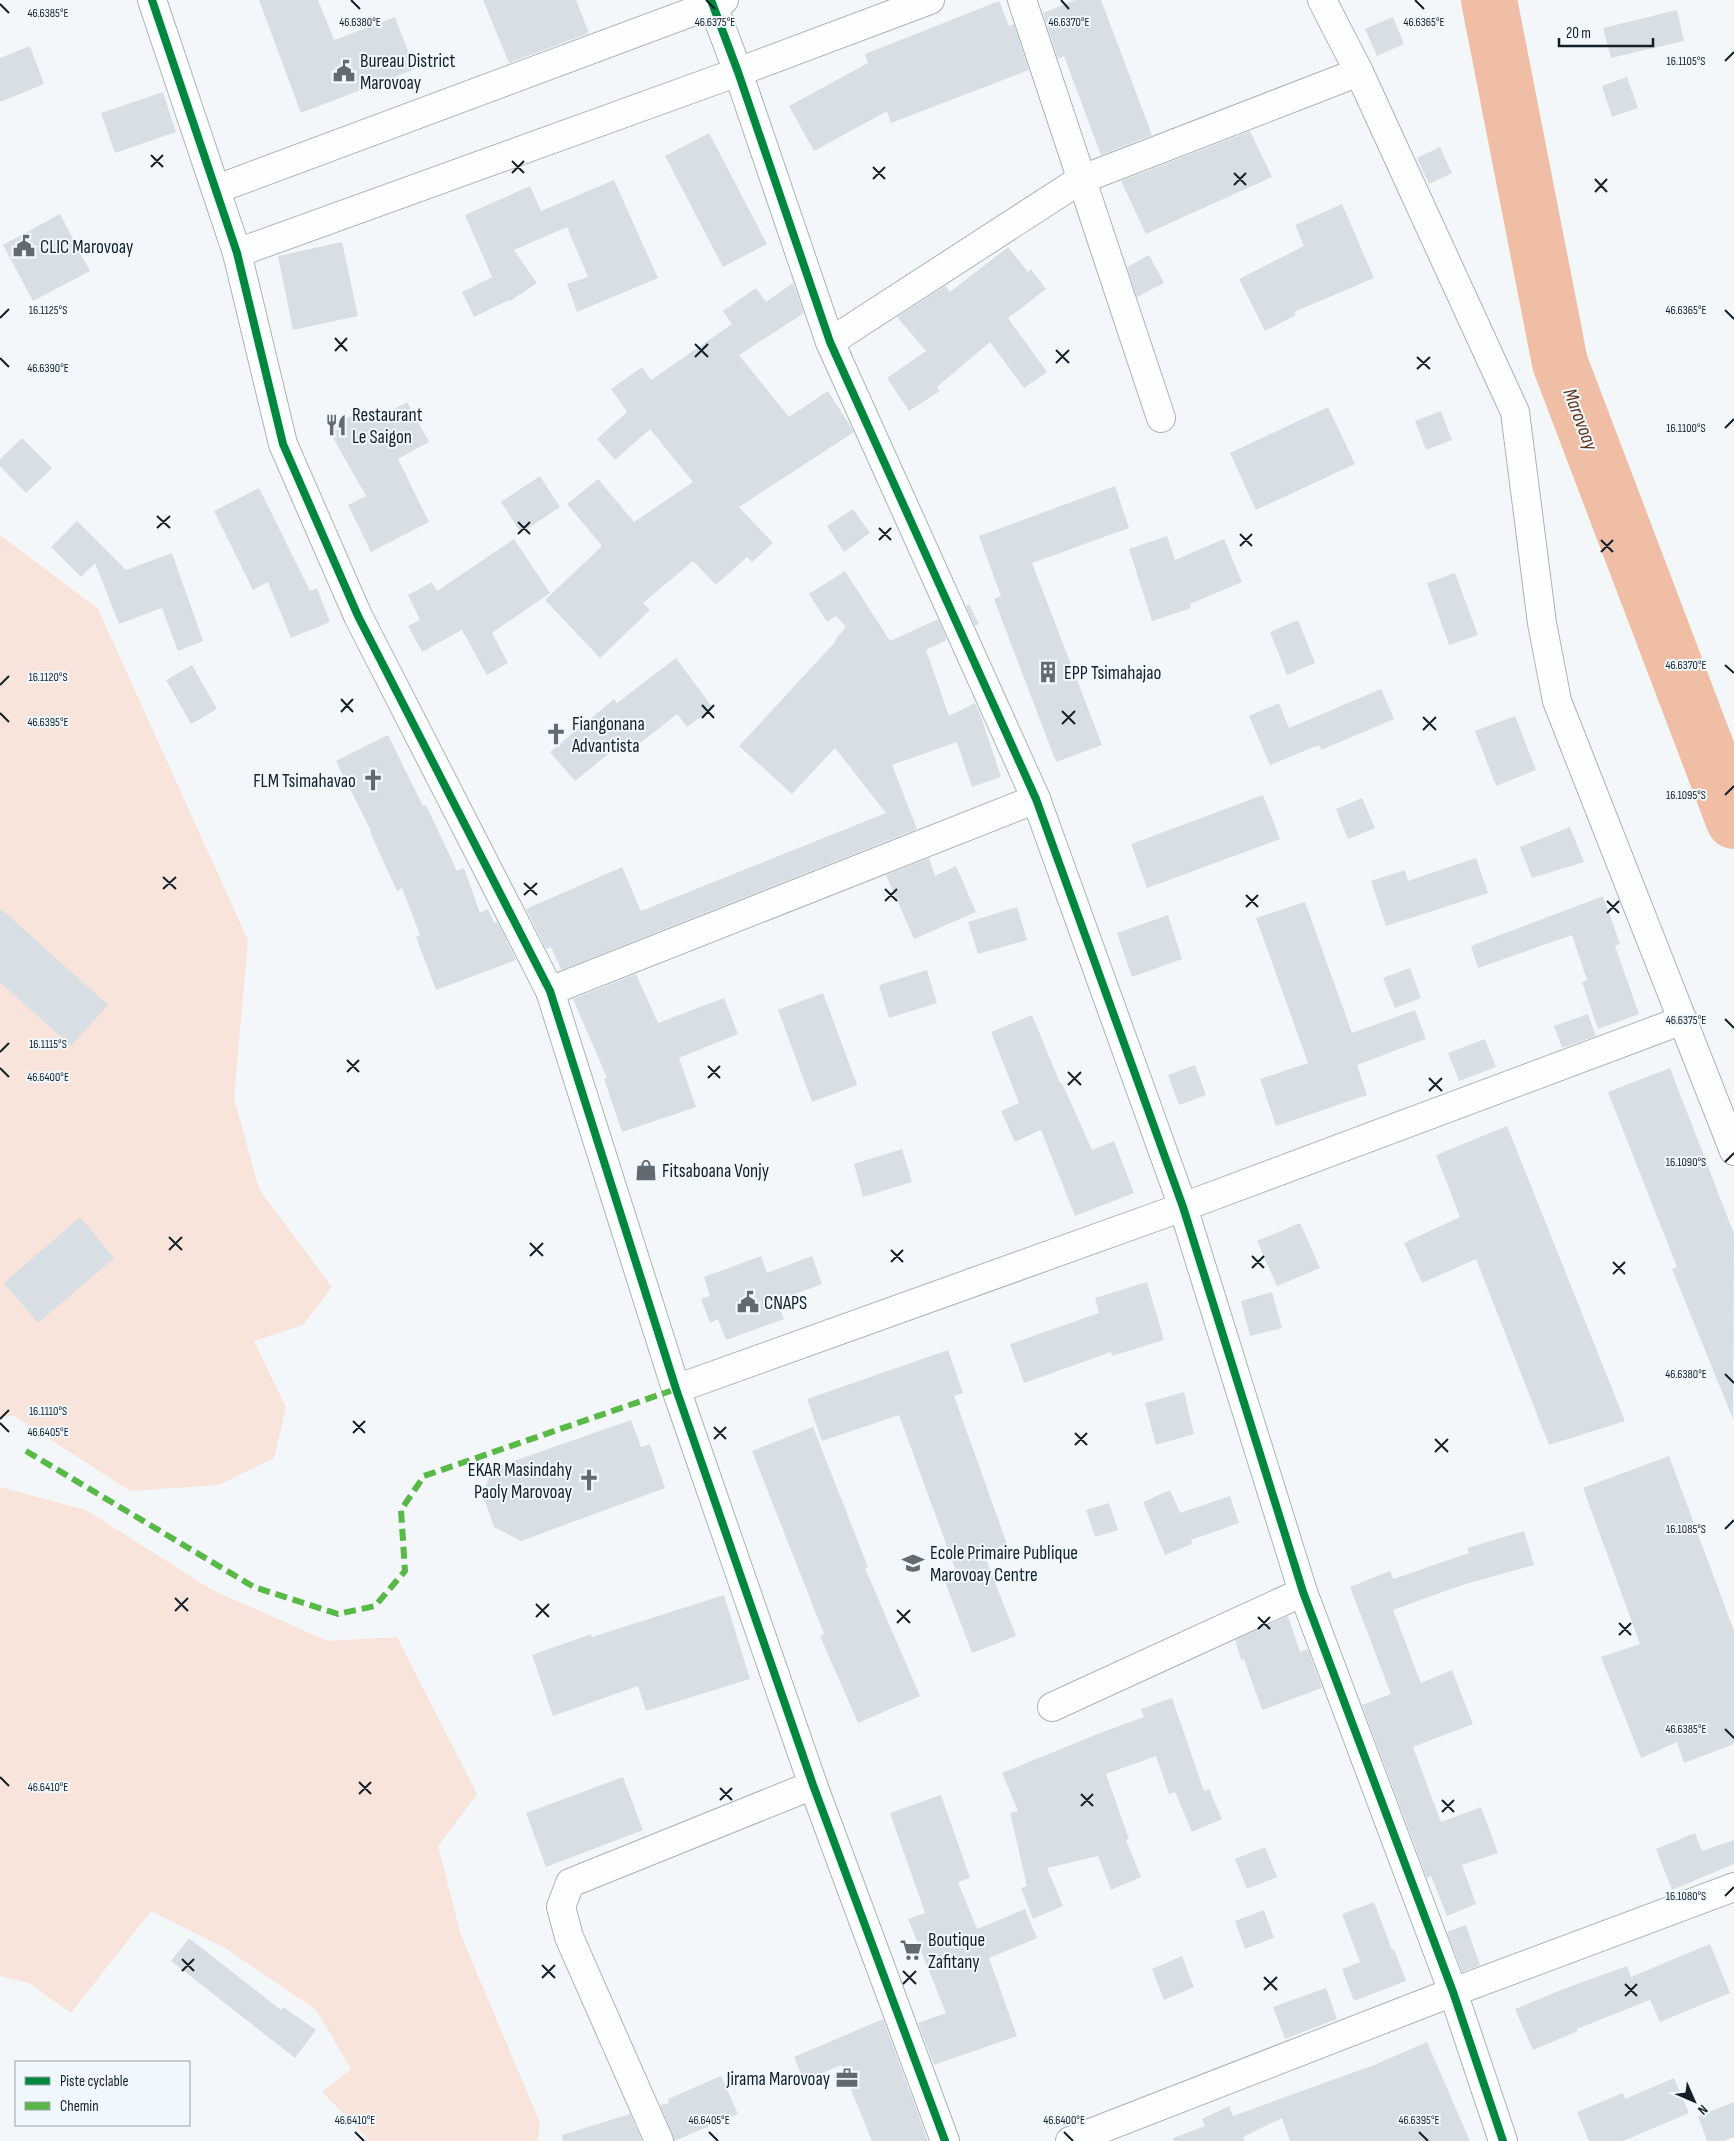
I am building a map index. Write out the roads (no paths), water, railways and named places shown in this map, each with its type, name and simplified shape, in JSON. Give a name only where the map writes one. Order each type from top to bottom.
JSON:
[{"type":"street","points":[[152,0],[237,253],[283,444],[358,616],[550,990],[676,1389],[813,1785],[945,2141]]},
{"type":"street","points":[[237,253],[738,72],[930,0]]},
{"type":"street","points":[[1022,0],[1080,180],[1161,418]]},
{"type":"street","points":[[1322,0],[1358,72],[1515,412],[1542,623],[1557,700],[1734,1151]]},
{"type":"street","points":[[217,189],[716,1],[738,72],[830,342],[1036,799],[1183,1207],[1304,1592],[1453,1992],[1504,2141]]},
{"type":"street","points":[[830,342],[1080,180],[1358,72]]},
{"type":"street","points":[[550,990],[1036,799]]},
{"type":"street","points":[[676,1389],[1183,1207],[1683,1020]]},
{"type":"street","points":[[1052,1707],[1304,1592]]},
{"type":"street","points":[[659,2141],[569,1937],[561,1907],[570,1883],[813,1785]]},
{"type":"street","points":[[1070,2141],[1453,1992],[1734,1887]]},
{"type":"waterway","name":"Marovoay","points":[[1489,0],[1560,363],[1734,821]]},
{"type":"place","name":"Bureau District Marovoay","points":[[344,71]]},
{"type":"place","name":"CLIC Marovoay","points":[[24,246]]},
{"type":"place","name":"Restaurant Le Saigon","points":[[336,425]]},
{"type":"place","name":"EPP Tsimahajao","points":[[1048,672]]},
{"type":"place","name":"Fiangonana Advantista","points":[[556,734]]},
{"type":"place","name":"FLM Tsimahavao","points":[[373,780]]},
{"type":"place","name":"Fitsaboana Vonjy","points":[[646,1170]]},
{"type":"place","name":"CNAPS","points":[[748,1302]]},
{"type":"place","name":"EKAR Masindahy Paoly Marovoay","points":[[589,1480]]},
{"type":"place","name":"Ecole Primaire Publique Marovoay Centre","points":[[913,1563]]},
{"type":"place","name":"Boutique Zafitany","points":[[911,1950]]},
{"type":"place","name":"Jirama Marovoay","points":[[847,2078]]}]
